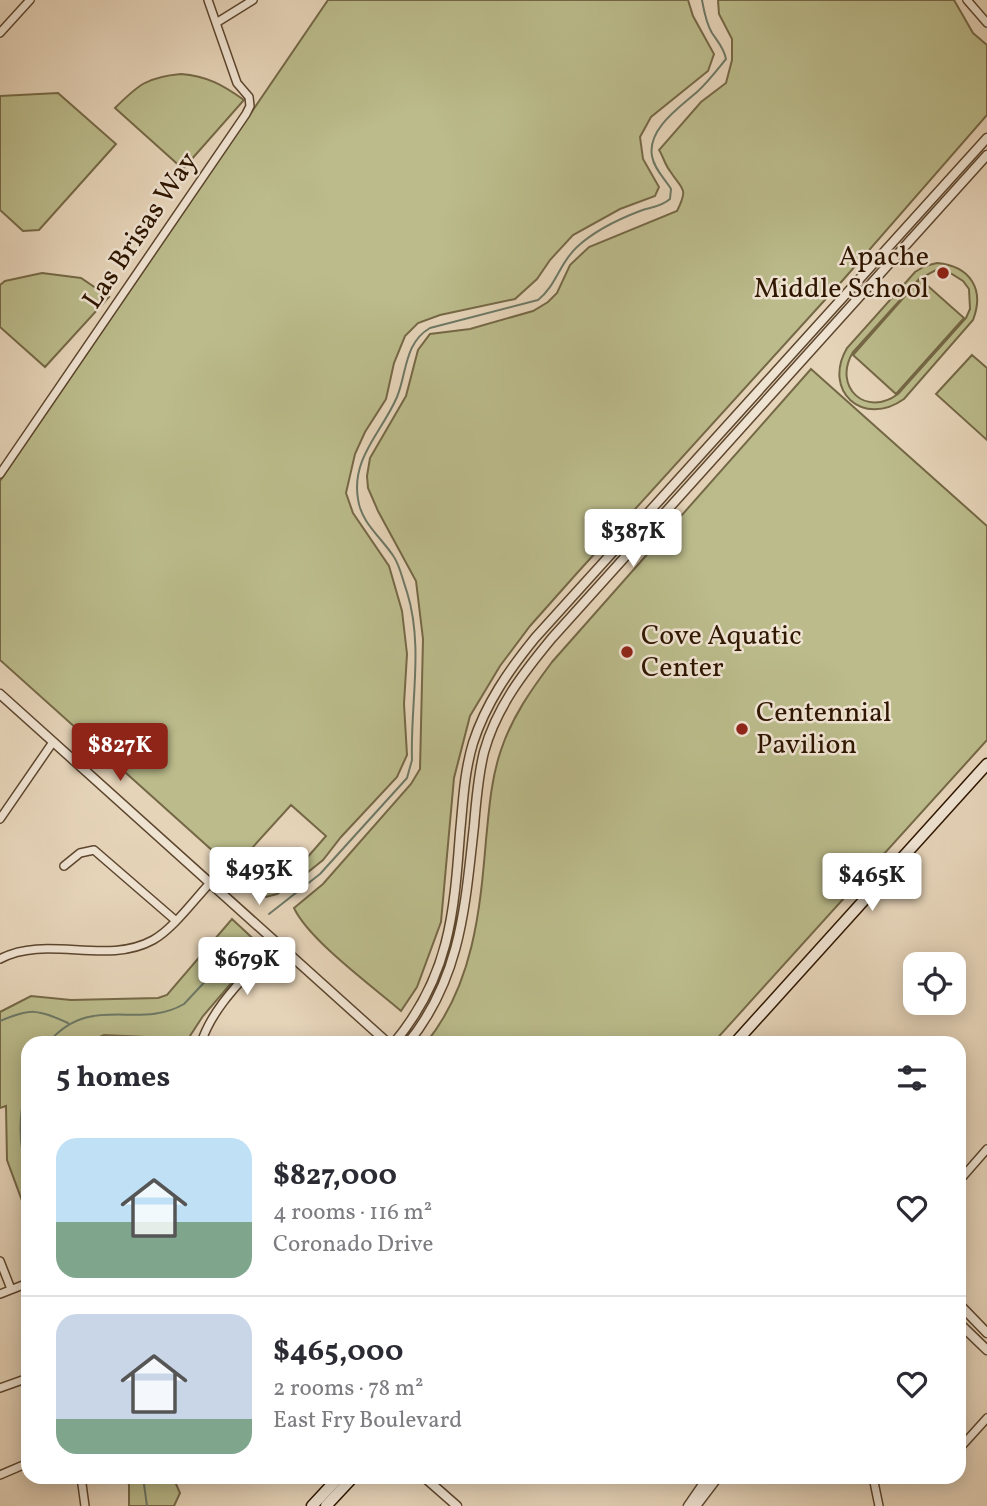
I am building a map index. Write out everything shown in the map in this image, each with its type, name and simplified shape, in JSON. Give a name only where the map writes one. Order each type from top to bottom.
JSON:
[{"type":"main road","points":[[741,1036],[987,764]]},
{"type":"main road","points":[[312,1506],[332,1484]]},
{"type":"main road","points":[[326,1506],[346,1484]]},
{"type":"street","points":[[0,33],[30,0]]},
{"type":"street","name":"Las Brisas Way","points":[[0,474],[250,106],[249,97],[237,83],[208,0]]},
{"type":"street","points":[[216,23],[253,0]]},
{"type":"street","points":[[967,0],[987,23]]},
{"type":"street","points":[[399,1036],[423,1001],[447,942],[454,906],[468,764],[480,724],[503,680],[536,638],[987,138]]},
{"type":"street","points":[[413,1036],[437,999],[457,949],[463,922],[480,770],[496,719],[514,686],[570,618],[987,155]]},
{"type":"street","points":[[0,694],[380,1036]]},
{"type":"street","points":[[0,820],[53,741]]},
{"type":"street","points":[[64,866],[80,853],[94,850],[175,920]]},
{"type":"street","points":[[0,959],[27,950],[101,951],[136,948],[156,939],[209,883]]},
{"type":"street","points":[[204,1036],[222,1004],[276,942]]},
{"type":"street","points":[[966,1173],[987,1149]]},
{"type":"street","points":[[0,1261],[11,1289]]},
{"type":"street","points":[[0,1294],[21,1285]]},
{"type":"street","points":[[966,1311],[987,1333]]},
{"type":"street","points":[[966,1330],[987,1350]]},
{"type":"street","points":[[0,1388],[21,1380]]},
{"type":"street","points":[[966,1441],[987,1418]]},
{"type":"street","points":[[0,1475],[21,1466]]},
{"type":"street","points":[[82,1484],[85,1506]]},
{"type":"street","points":[[432,1484],[457,1506]]},
{"type":"street","points":[[688,1506],[703,1484]]},
{"type":"street","points":[[696,1506],[713,1484]]},
{"type":"street","points":[[874,1484],[878,1506]]},
{"type":"green space","points":[[328,0],[688,0],[693,16],[714,54],[708,71],[651,117],[640,137],[643,159],[659,187],[655,196],[620,209],[573,235],[537,279],[515,299],[440,315],[418,323],[405,336],[394,363],[386,399],[355,454],[346,493],[353,513],[389,566],[402,611],[407,654],[404,704],[407,755],[397,777],[323,860],[277,894],[266,897],[258,891],[299,867],[326,836],[291,805],[233,869],[0,660],[0,481]]},
{"type":"green space","points":[[718,0],[954,0],[973,33],[987,45],[987,115],[843,280],[530,626],[500,666],[470,716],[454,778],[441,922],[417,987],[401,1011],[327,948],[302,921],[294,908],[323,884],[411,784],[420,769],[423,639],[416,581],[368,488],[370,458],[406,396],[418,350],[430,334],[470,329],[533,311],[557,293],[570,265],[589,247],[677,211],[683,197],[682,189],[659,150],[701,102],[726,83],[732,60],[732,39],[719,14]]},
{"type":"green space","points":[[181,74],[214,82],[244,100],[183,169],[115,108],[130,93],[151,80]]},
{"type":"green space","points":[[58,93],[116,144],[39,230],[23,231],[0,210],[0,96]]},
{"type":"green space","points":[[937,263],[949,265],[966,274],[976,289],[973,320],[904,399],[889,407],[861,407],[843,391],[841,364],[847,348],[915,272]],"holes":[[[936,270],[947,271],[963,281],[969,289],[970,309],[966,318],[898,394],[886,401],[875,402],[856,395],[847,377],[853,352],[919,279]]]},
{"type":"green space","points":[[42,273],[81,278],[109,297],[45,367],[0,327],[0,285],[5,281]]},
{"type":"green space","points":[[920,279],[964,318],[896,394],[853,355]]},
{"type":"green space","points":[[972,355],[987,368],[987,440],[936,394]]},
{"type":"green space","points":[[811,369],[987,526],[987,740],[719,1036],[431,1036],[454,997],[471,947],[481,894],[489,806],[501,750],[516,715],[552,662]]},
{"type":"green space","points":[[232,919],[262,947],[203,1016],[190,1036],[21,1036],[21,1198],[7,1160],[6,1106],[0,1108],[0,1012],[31,996],[71,1000],[158,998],[167,995]]},
{"type":"green space","points":[[176,1484],[180,1493],[174,1506],[129,1506],[129,1485]]},
{"type":"waterway","points":[[269,914],[320,874],[407,778],[412,760],[416,655],[412,613],[396,561],[363,516],[357,484],[363,458],[397,397],[411,350],[415,342],[430,328],[538,300],[549,288],[571,253],[583,241],[615,222],[670,199],[671,189],[653,161],[652,146],[655,137],[666,119],[701,88],[726,59],[708,25],[702,0]]},
{"type":"waterway","points":[[55,1036],[81,1019],[98,1015],[149,1014],[184,1004],[245,939]]},
{"type":"waterway","points":[[0,1021],[34,1012],[68,1023]]},
{"type":"waterway","points":[[21,1116],[21,1140]]},
{"type":"waterway","points":[[144,1484],[147,1506]]},
{"type":"place","name":"Apache Middle School","points":[[943,273]]},
{"type":"place","name":"Cove Aquatic Center","points":[[627,652]]},
{"type":"place","name":"Centennial Pavilion","points":[[742,729]]}]
